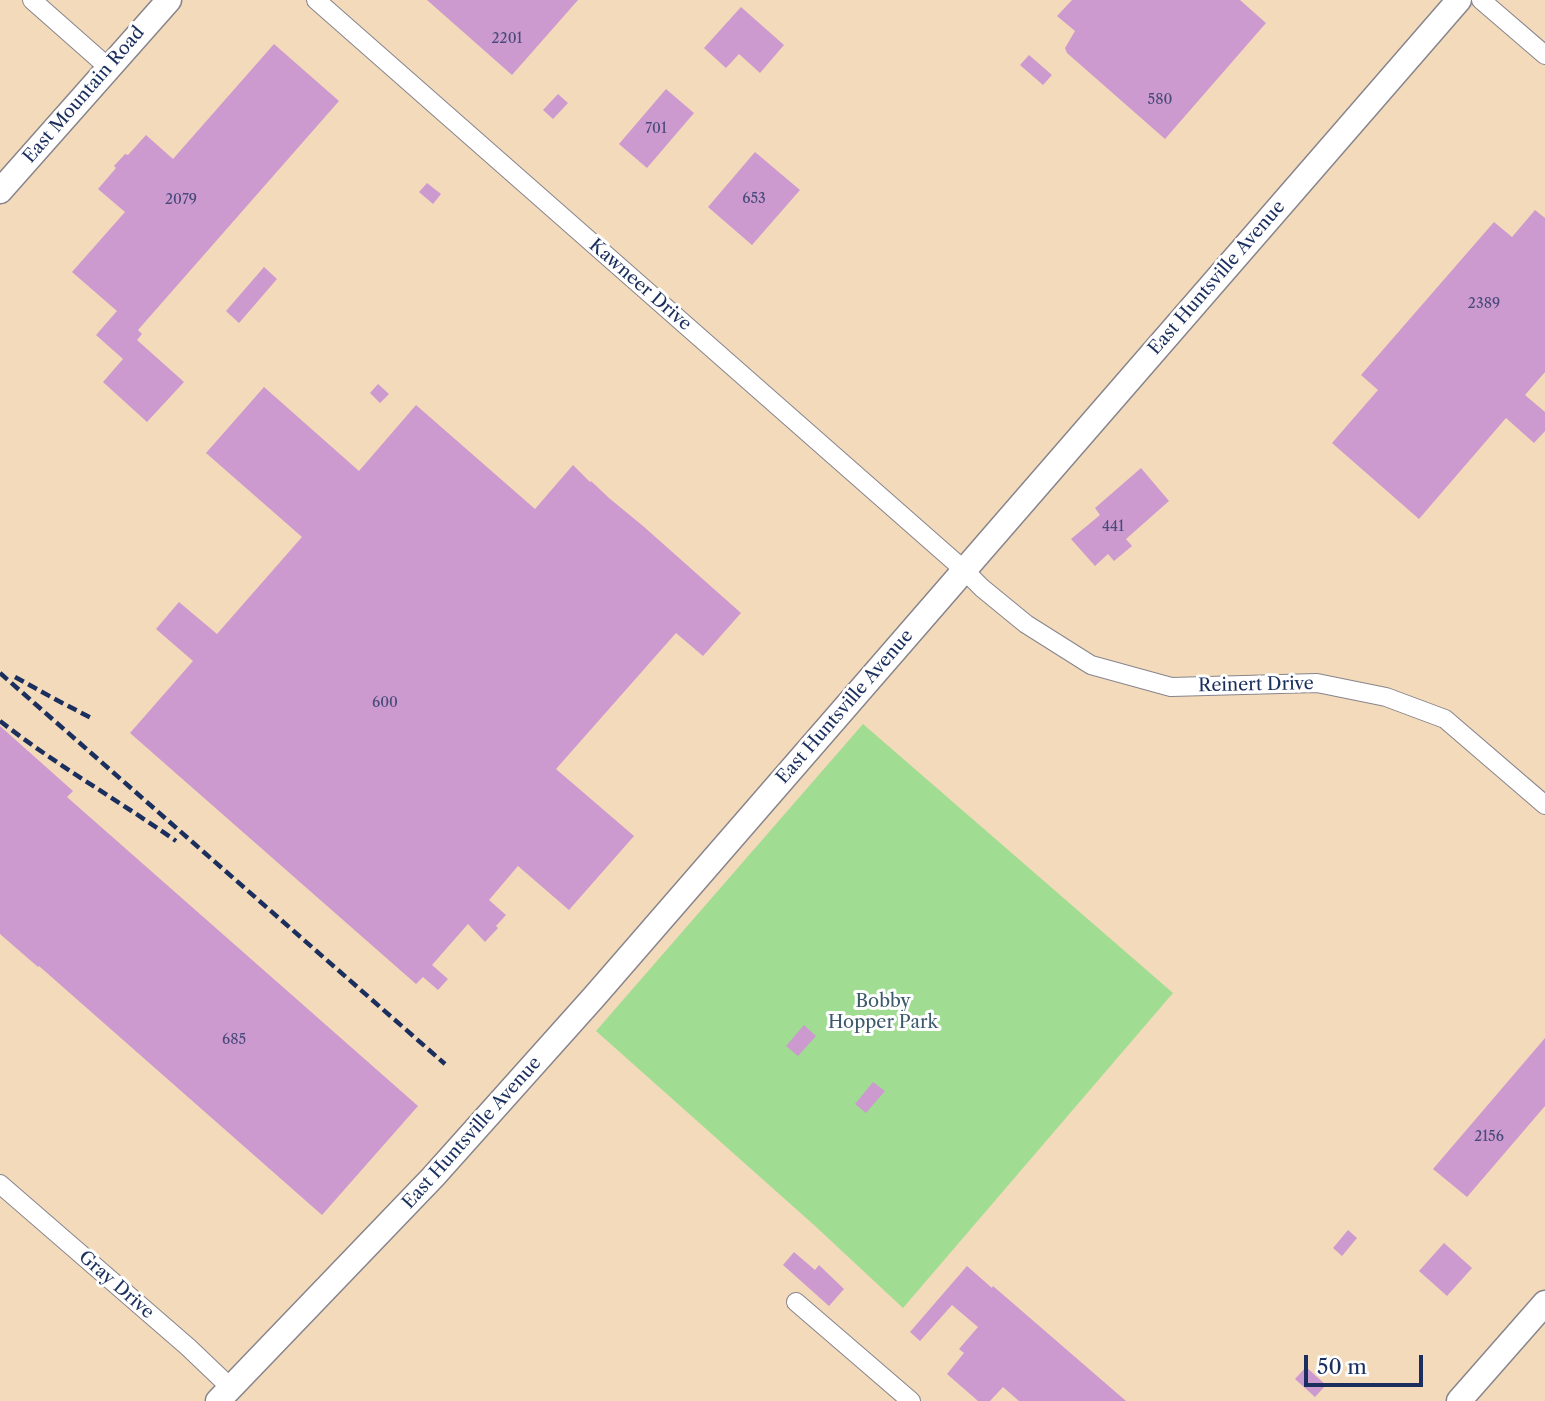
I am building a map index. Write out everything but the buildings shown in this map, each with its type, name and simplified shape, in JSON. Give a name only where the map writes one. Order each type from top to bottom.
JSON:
[{"type":"main road","name":"East Mountain Road","points":[[0,191],[169,0]]},
{"type":"main road","name":"East Huntsville Avenue","points":[[225,1394],[433,1177],[594,997],[1459,0]]},
{"type":"main road","points":[[1459,1401],[1545,1303]]},
{"type":"street","points":[[32,0],[108,68]]},
{"type":"street","name":"Kawneer Drive","points":[[316,0],[964,570]]},
{"type":"street","points":[[1481,0],[1545,55]]},
{"type":"street","name":"Reinert Drive","points":[[964,570],[1026,624],[1091,665],[1171,687],[1317,683],[1386,697],[1445,719],[1545,805]]},
{"type":"street","name":"Gray Drive","points":[[0,1184],[188,1347],[225,1394]]},
{"type":"street","points":[[796,1302],[911,1401]]},
{"type":"green space","name":"Bobby Hopper Park","points":[[863,724],[1173,993],[903,1308],[596,1031]]},
{"type":"railway","points":[[0,673],[445,1064]]},
{"type":"railway","points":[[15,677],[93,719]]},
{"type":"railway","points":[[0,721],[43,753],[176,841]]}]
